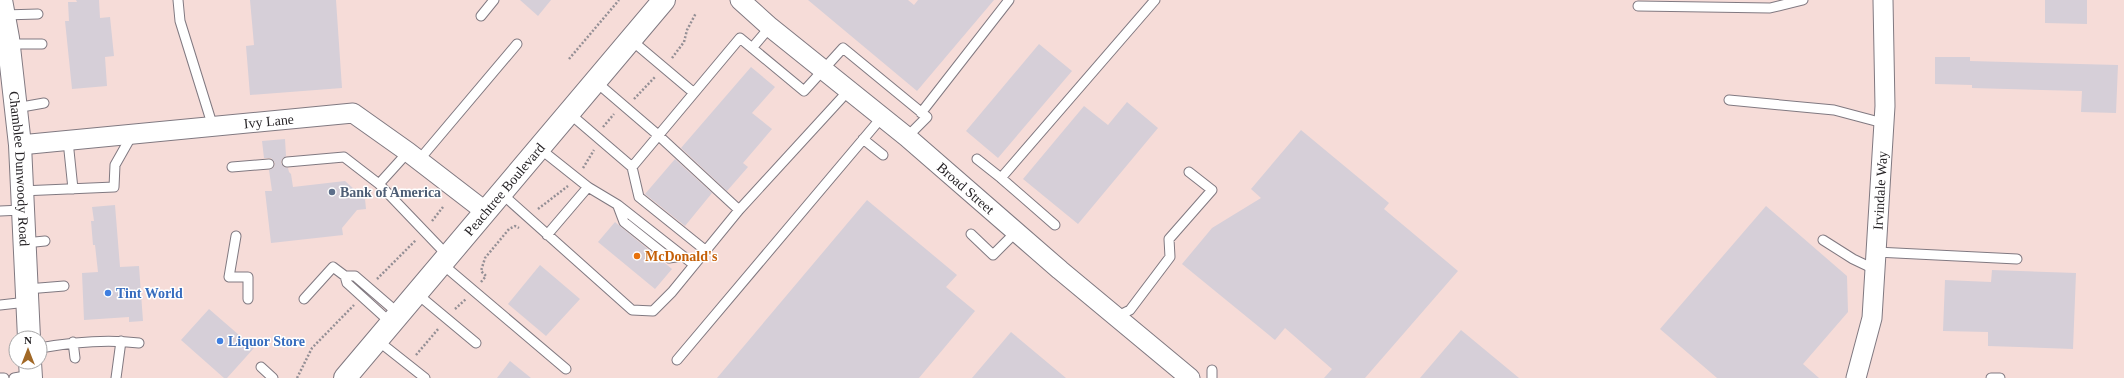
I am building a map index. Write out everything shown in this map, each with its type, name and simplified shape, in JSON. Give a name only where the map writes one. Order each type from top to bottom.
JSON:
[{"type":"main road","name":"Peachtree Boulevard","points":[[345,378],[416,292],[486,212],[664,0]]},
{"type":"main road","name":"Chamblee Dunwoody Road","points":[[3,8],[9,44],[20,145],[21,200],[35,242],[27,296],[29,330]]},
{"type":"street","name":"Broad Street","points":[[740,0],[770,27],[907,137],[1016,232],[1190,378]]},
{"type":"street","name":"Irvindale Way","points":[[1856,378],[1872,318],[1884,123],[1883,0]]},
{"type":"street","name":"Ivy Lane","points":[[20,145],[353,113],[413,156],[486,212]]},
{"type":"lane","points":[[178,0],[180,20],[213,127]]},
{"type":"lane","points":[[481,16],[494,0]]},
{"type":"lane","points":[[921,113],[1009,0]]},
{"type":"lane","points":[[1001,178],[1155,0]]},
{"type":"lane","points":[[1638,6],[1770,8],[1803,0]]},
{"type":"lane","points":[[3,8],[38,14]]},
{"type":"lane","points":[[752,48],[770,27]]},
{"type":"lane","points":[[632,167],[740,38],[804,91],[843,48],[927,117],[907,137]]},
{"type":"lane","points":[[630,39],[694,93]]},
{"type":"lane","points":[[9,44],[42,44]]},
{"type":"lane","points":[[378,184],[413,156],[517,44]]},
{"type":"lane","points":[[596,81],[658,135],[739,210]]},
{"type":"lane","points":[[501,193],[632,310],[653,311],[672,292],[693,264],[739,210],[849,90]]},
{"type":"lane","points":[[1729,100],[1834,110],[1884,123]]},
{"type":"lane","points":[[16,108],[44,103]]},
{"type":"lane","points":[[569,113],[632,167],[639,197],[705,250]]},
{"type":"lane","points":[[677,360],[882,117]]},
{"type":"lane","points":[[0,211],[21,200],[73,189],[114,187],[115,166],[132,135]]},
{"type":"lane","points":[[863,139],[883,155]]},
{"type":"lane","points":[[68,141],[73,189]]},
{"type":"lane","points":[[539,148],[588,187],[618,205],[693,264]]},
{"type":"lane","points":[[287,162],[344,157],[378,184],[444,259],[566,369]]},
{"type":"lane","points":[[977,159],[1055,225]]},
{"type":"lane","points":[[232,167],[269,164]]},
{"type":"lane","points":[[1116,317],[1130,310],[1170,257],[1169,239],[1212,190],[1189,172]]},
{"type":"lane","points":[[547,235],[588,187]]},
{"type":"lane","points":[[971,234],[994,255],[1016,232]]},
{"type":"lane","points":[[236,236],[229,277],[248,276],[248,299]]},
{"type":"lane","points":[[1823,240],[1853,259],[1875,261],[2017,259]]},
{"type":"lane","points":[[304,299],[333,267],[345,276],[347,283],[389,326],[425,378]]},
{"type":"lane","points":[[0,305],[64,286]]},
{"type":"lane","points":[[416,292],[476,343]]},
{"type":"lane","points":[[116,378],[121,341]]},
{"type":"lane","points":[[48,347],[73,342],[121,341],[139,343]]},
{"type":"lane","points":[[73,342],[75,358]]},
{"type":"lane","points":[[261,367],[273,378]]},
{"type":"lane","points":[[1991,378],[2000,378]]},
{"type":"path","points":[[570,59],[619,0]]},
{"type":"path","points":[[672,58],[684,42],[687,30],[696,12]]},
{"type":"path","points":[[636,97],[644,86],[654,77]]},
{"type":"path","points":[[602,128],[612,116]]},
{"type":"path","points":[[581,170],[594,150]]},
{"type":"path","points":[[536,212],[545,202],[560,193],[569,184]]},
{"type":"path","points":[[429,224],[443,207]]},
{"type":"path","points":[[481,282],[486,276],[481,271],[485,258],[509,229],[515,226],[521,230],[524,227]]},
{"type":"path","points":[[373,284],[416,240]]},
{"type":"path","points":[[454,311],[467,298]]},
{"type":"path","points":[[297,378],[312,348],[358,302]]},
{"type":"path","points":[[416,356],[439,327]]},
{"type":"shaded area","points":[[0,0],[2124,0],[2124,378],[0,378]]},
{"type":"building","points":[[76,0],[99,0],[100,18],[110,17],[114,56],[105,57],[107,86],[72,89],[65,21],[69,21],[68,2],[77,2]]},
{"type":"building","points":[[250,0],[336,0],[342,88],[250,95],[246,46],[254,45]]},
{"type":"building","points":[[520,0],[551,0],[538,16]]},
{"type":"building","points":[[808,0],[908,0],[914,5],[918,0],[994,0],[917,91]]},
{"type":"building","points":[[2045,0],[2087,0],[2087,24],[2045,23]]},
{"type":"building","points":[[1039,44],[1072,71],[998,158],[966,131]]},
{"type":"building","points":[[1935,57],[1970,57],[1970,61],[2118,65],[2116,113],[2081,112],[2082,91],[1972,88],[1972,85],[1935,84]]},
{"type":"building","points":[[751,67],[775,87],[752,113],[772,129],[743,163],[748,167],[727,191],[681,148]]},
{"type":"building","points":[[1127,102],[1158,128],[1078,224],[1023,179],[1084,106],[1108,125]]},
{"type":"building","points":[[1301,130],[1389,203],[1384,209],[1458,271],[1365,378],[1324,378],[1332,369],[1285,328],[1275,340],[1182,264],[1212,228],[1261,198],[1251,189]]},
{"type":"building","name":"Bank of America","points":[[285,139],[286,156],[282,159],[281,163],[284,167],[288,168],[291,174],[293,187],[345,181],[365,199],[366,209],[357,210],[342,228],[343,235],[271,243],[265,191],[272,191],[269,170],[274,167],[275,163],[271,158],[264,158],[262,141]]},
{"type":"building","points":[[675,159],[712,193],[685,226],[645,194]]},
{"type":"building","points":[[867,200],[957,275],[946,287],[975,311],[919,378],[717,378]]},
{"type":"building","points":[[115,205],[120,267],[139,266],[143,321],[129,322],[129,317],[84,320],[82,273],[98,272],[95,245],[93,245],[91,221],[94,221],[92,207]]},
{"type":"building","points":[[1766,206],[1847,276],[1848,312],[1803,364],[1819,378],[1717,378],[1660,329]]},
{"type":"building","name":"McDonald's","points":[[615,222],[672,269],[655,289],[598,242]]},
{"type":"building","points":[[540,265],[580,299],[546,336],[508,304]]},
{"type":"building","points":[[1992,270],[2076,273],[2073,349],[1988,346],[1988,332],[1943,331],[1945,280],[1991,282]]},
{"type":"building","points":[[209,309],[254,348],[227,378],[224,378],[181,340]]},
{"type":"building","points":[[1461,330],[1519,378],[1420,378]]},
{"type":"building","points":[[1011,332],[1066,378],[972,378]]},
{"type":"building","points":[[510,361],[531,378],[497,378]]},
{"type":"place","name":"Bank of America","points":[[332,192]]},
{"type":"place","name":"McDonald's","points":[[637,256]]},
{"type":"place","name":"Tint World","points":[[108,293]]},
{"type":"place","name":"Liquor Store","points":[[220,341]]}]
